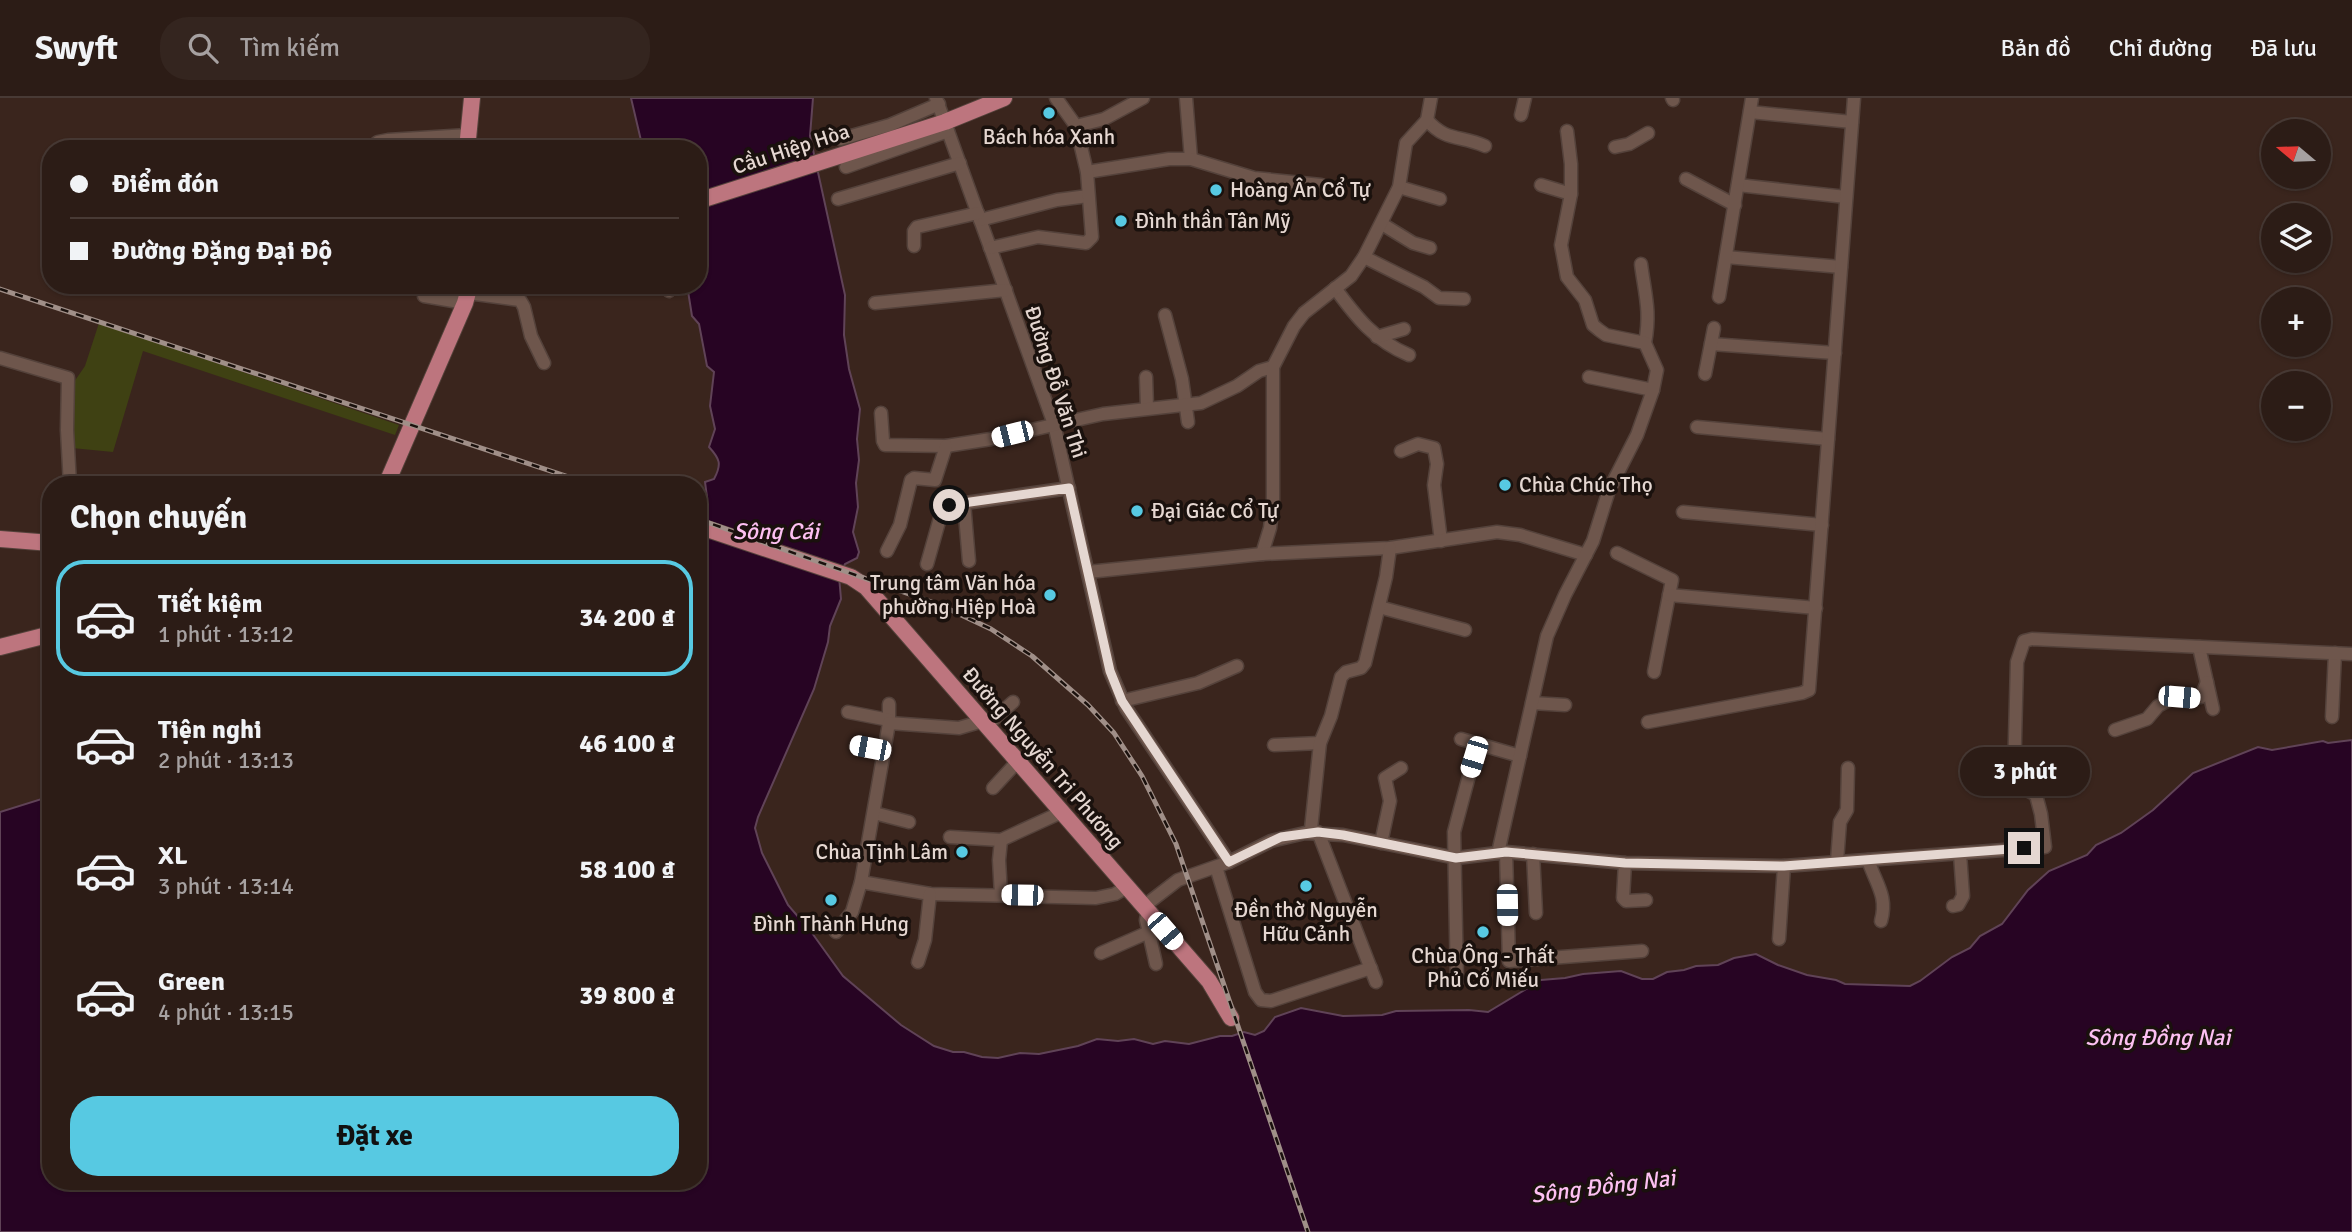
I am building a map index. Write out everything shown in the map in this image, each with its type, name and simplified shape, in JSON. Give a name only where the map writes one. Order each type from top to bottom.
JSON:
[{"type":"main road","points":[[467,140],[472,98]]},
{"type":"main road","name":"Cầu Hiệp Hòa","points":[[707,198],[897,138],[947,127],[1004,98]]},
{"type":"main road","points":[[390,476],[468,294]]},
{"type":"main road","name":"Đường Nguyễn Tri Phương","points":[[707,529],[851,578],[872,593],[1199,970],[1215,990],[1228,1019]]},
{"type":"main road","points":[[0,539],[42,542]]},
{"type":"main road","points":[[0,647],[42,636]]},
{"type":"street","points":[[990,248],[1038,237],[1086,243],[1092,237],[1087,172],[1076,126],[1056,98]]},
{"type":"street","points":[[1076,126],[1104,119],[1143,98]]},
{"type":"street","points":[[1186,98],[1191,159]]},
{"type":"street","points":[[1262,554],[1270,528],[1273,503],[1273,367],[1294,326],[1304,313],[1350,276],[1364,257],[1399,187],[1406,143],[1427,120],[1431,98]]},
{"type":"street","points":[[1521,115],[1525,98]]},
{"type":"street","points":[[1719,297],[1752,98]]},
{"type":"street","points":[[1648,722],[1809,690],[1854,98]]},
{"type":"street","name":"Đường Đỗ Văn Thi","points":[[937,101],[1054,424],[1110,671],[1122,701],[1229,862]]},
{"type":"street","points":[[841,139],[890,125],[937,101]]},
{"type":"street","points":[[1750,112],[1852,122]]},
{"type":"street","points":[[1427,120],[1445,136],[1468,139],[1485,146]]},
{"type":"street","points":[[846,167],[947,127]]},
{"type":"street","points":[[1567,131],[1571,194],[1561,245],[1567,278],[1585,300],[1593,325],[1606,335],[1645,343]]},
{"type":"street","points":[[1615,147],[1637,141],[1648,134]]},
{"type":"street","points":[[1087,172],[1169,159],[1191,159],[1254,178],[1321,184]]},
{"type":"street","points":[[838,199],[960,163]]},
{"type":"street","points":[[1686,179],[1734,205]]},
{"type":"street","points":[[1738,185],[1846,197]]},
{"type":"street","points":[[1541,186],[1571,194]]},
{"type":"street","points":[[1399,187],[1440,199]]},
{"type":"street","points":[[914,246],[914,230],[917,227],[1057,200],[1088,197]]},
{"type":"street","points":[[1382,224],[1413,243],[1430,248]]},
{"type":"street","points":[[1364,257],[1424,287],[1439,298],[1464,299]]},
{"type":"street","points":[[1726,257],[1841,267]]},
{"type":"street","points":[[1641,264],[1649,304],[1645,343],[1657,370],[1653,390],[1637,435],[1609,490],[1593,541],[1547,636],[1502,852],[1509,961],[1642,951]]},
{"type":"street","points":[[1335,288],[1360,323],[1392,348],[1409,355]]},
{"type":"street","points":[[875,303],[1006,290]]},
{"type":"street","points":[[424,296],[468,294],[520,300],[531,336],[544,363]]},
{"type":"street","points":[[1165,315],[1188,422]]},
{"type":"street","points":[[1705,374],[1714,328]]},
{"type":"street","points":[[1377,337],[1404,329]]},
{"type":"street","points":[[1711,344],[1835,353]]},
{"type":"street","points":[[0,358],[68,378],[69,476]]},
{"type":"street","points":[[881,413],[885,445],[946,446],[991,439],[1054,424],[1201,402],[1219,395],[1259,371],[1273,367]]},
{"type":"street","points":[[1146,377],[1147,408]]},
{"type":"street","points":[[1589,377],[1653,390]]},
{"type":"street","points":[[1697,427],[1828,439]]},
{"type":"street","points":[[1401,451],[1418,444],[1434,448],[1437,464],[1434,485],[1441,541]]},
{"type":"street","points":[[887,551],[901,525],[911,480],[935,480],[946,446]]},
{"type":"street","points":[[927,564],[943,508],[1069,488]]},
{"type":"street","points":[[964,503],[970,561]]},
{"type":"street","points":[[1683,512],[1822,525]]},
{"type":"street","points":[[1088,572],[1262,554],[1390,548],[1497,532],[1520,535],[1586,555]]},
{"type":"street","points":[[1377,982],[1314,830],[1320,743],[1331,716],[1341,677],[1346,672],[1361,668],[1365,663],[1390,548]]},
{"type":"street","points":[[1618,553],[1672,580],[1654,671]]},
{"type":"street","points":[[1669,594],[1816,608]]},
{"type":"street","points":[[1379,607],[1465,630]]},
{"type":"street","points":[[1156,964],[1145,909],[1178,880],[1229,862],[1281,837],[1314,830],[1456,858],[1502,852],[1625,863],[1784,866],[2045,847],[2036,795],[2016,784],[2014,777],[2017,662],[2024,641],[2032,639],[2352,654]]},
{"type":"street","points":[[2199,647],[2213,709]]},
{"type":"street","points":[[2332,717],[2335,653]]},
{"type":"street","points":[[1122,701],[1198,683],[1213,674],[1237,666]]},
{"type":"street","points":[[2115,730],[2147,719],[2158,706],[2173,698],[2201,698],[2207,682]]},
{"type":"street","points":[[848,712],[889,722],[960,728],[985,723],[1013,702]]},
{"type":"street","points":[[1532,703],[1565,705]]},
{"type":"street","points":[[836,932],[852,912],[861,882],[885,751],[889,704]]},
{"type":"street","points":[[1461,738],[1520,756]]},
{"type":"street","points":[[1274,745],[1320,743]]},
{"type":"street","points":[[856,746],[885,751]]},
{"type":"street","points":[[1457,981],[1454,832],[1474,757]]},
{"type":"street","points":[[993,788],[1018,761]]},
{"type":"street","points":[[1381,843],[1390,801],[1385,778],[1401,768]]},
{"type":"street","points":[[1837,861],[1839,822],[1847,810],[1848,768]]},
{"type":"street","points":[[950,836],[1001,839],[1062,812]]},
{"type":"street","points":[[874,813],[909,822]]},
{"type":"street","points":[[1001,839],[1001,895]]},
{"type":"street","points":[[1533,853],[1536,913]]},
{"type":"street","points":[[1953,906],[1958,905],[1963,895],[1960,854]]},
{"type":"street","points":[[1868,860],[1884,897],[1881,921]]},
{"type":"street","points":[[1625,863],[1623,898],[1626,901],[1646,900]]},
{"type":"street","points":[[1779,939],[1784,866]]},
{"type":"street","points":[[1216,867],[1255,992],[1261,1000],[1271,1001],[1371,968]]},
{"type":"street","points":[[861,882],[930,894],[1096,898],[1115,894],[1126,887]]},
{"type":"street","points":[[918,962],[925,940],[930,894]]},
{"type":"street","points":[[1101,953],[1149,932]]},
{"type":"shaded area","points":[[99,323],[399,425],[395,435],[143,351],[113,452],[72,448],[74,382],[85,366]]},
{"type":"water","name":"Sông Đồng Nai","points":[[631,98],[813,98],[810,136],[845,295],[844,335],[849,369],[860,409],[856,483],[858,507],[853,532],[859,552],[857,558],[845,564],[839,576],[841,599],[830,626],[814,689],[755,828],[762,853],[788,905],[843,976],[901,1025],[934,1046],[982,1057],[1039,1054],[1097,1039],[1189,1044],[1244,1032],[1255,1035],[1264,1031],[1275,1017],[1301,1008],[1343,1016],[1382,1015],[1396,1011],[1488,1012],[1541,980],[1621,971],[1642,979],[1653,979],[1667,972],[1718,965],[1734,958],[1756,954],[1807,975],[1845,984],[1910,986],[1970,948],[1980,936],[2002,924],[2028,890],[2049,871],[2087,855],[2096,845],[2121,833],[2153,810],[2193,773],[2258,747],[2272,750],[2323,741],[2328,743],[2352,740],[2352,1232],[0,1232],[0,812],[42,799],[42,1190],[707,1190],[707,481],[714,479],[719,465],[718,458],[709,447],[715,429],[710,406],[714,372],[707,366],[699,324],[692,316],[688,294],[707,294],[707,140],[641,140]]},
{"type":"railway","points":[[0,289],[566,476]]},
{"type":"railway","points":[[707,522],[940,605],[991,629],[1032,656],[1088,705],[1114,733],[1142,776],[1176,844],[1308,1232]]},
{"type":"place","name":"Bách hóa Xanh","points":[[1049,113]]},
{"type":"place","name":"Hoàng Ân Cổ Tự","points":[[1216,190]]},
{"type":"place","name":"Đình thần Tân Mỹ","points":[[1121,221]]},
{"type":"place","name":"Chùa Chúc Thọ","points":[[1505,485]]},
{"type":"place","name":"Đại Giác Cổ Tự","points":[[1137,511]]},
{"type":"place","name":"Trung tâm Văn hóa phường Hiệp Hoà","points":[[1050,595]]},
{"type":"place","name":"Chùa Tịnh Lâm","points":[[962,852]]},
{"type":"place","name":"Đền thờ Nguyễn Hữu Cảnh","points":[[1306,886]]},
{"type":"place","name":"Đình Thành Hưng","points":[[831,900]]},
{"type":"place","name":"Chùa Ông - Thất Phủ Cổ Miếu","points":[[1483,932]]},
{"type":"route","points":[[949,505],[1069,488],[1110,671],[1122,701],[1229,862],[1281,837],[1318,832],[1456,858],[1506,852],[1625,863],[1784,866],[1906,859],[2024,848]]},
{"type":"water label","name":"Sông Cái","points":[[776,531]]}]
